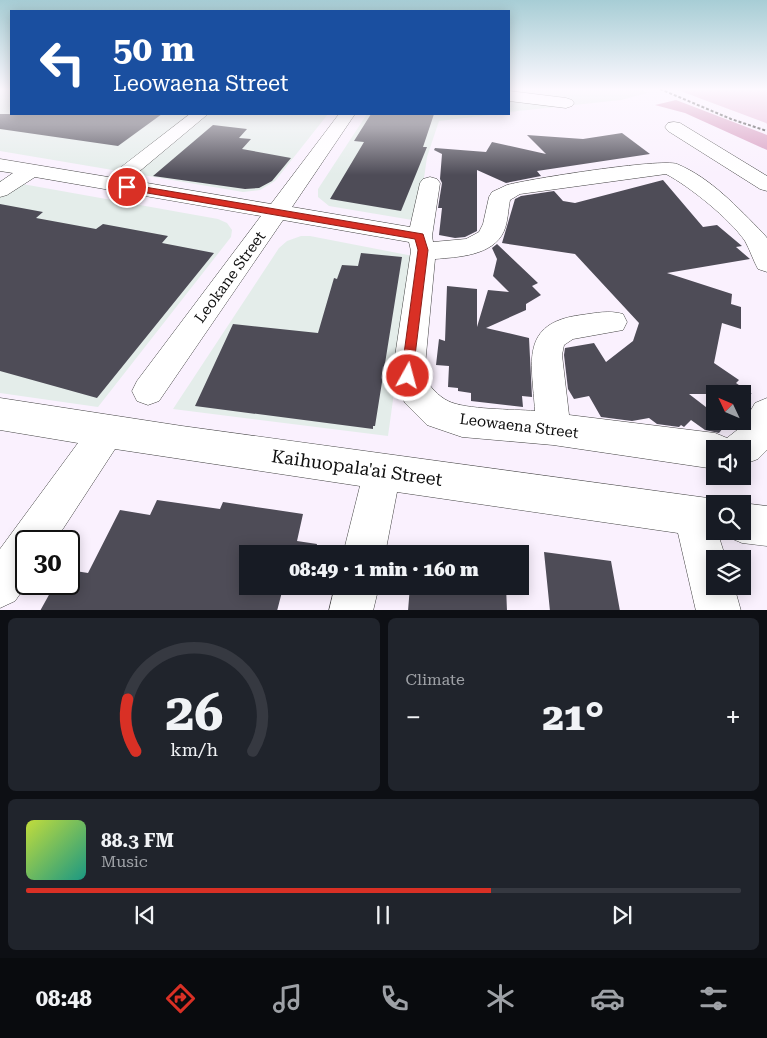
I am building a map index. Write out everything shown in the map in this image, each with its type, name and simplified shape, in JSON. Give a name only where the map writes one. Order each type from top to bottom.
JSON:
[{"type":"street","points":[[112,184],[196,117]]},
{"type":"street","name":"Leokane Street","points":[[148,391],[345,117]]},
{"type":"street","points":[[674,127],[767,185]]},
{"type":"street","points":[[0,165],[276,213],[421,243],[446,250],[477,244],[488,238],[493,230],[500,197],[514,189],[653,169],[729,161]]},
{"type":"street","points":[[669,168],[691,179],[726,209],[755,238],[767,263]]},
{"type":"street","points":[[0,191],[32,170]]},
{"type":"street","name":"Leowaena Street","points":[[430,183],[421,243],[408,376],[416,393],[439,414],[462,420],[706,450]]},
{"type":"street","points":[[553,430],[547,355],[550,342],[556,334],[567,328],[613,322]]},
{"type":"street","name":"Kaihuopala'ai Street","points":[[0,414],[182,443],[704,518]]},
{"type":"street","points":[[751,441],[758,434],[767,414]]},
{"type":"street","points":[[39,530],[108,430]]},
{"type":"street","points":[[366,545],[382,472]]},
{"type":"street","points":[[704,518],[719,610]]},
{"type":"street","points":[[751,524],[767,526]]},
{"type":"street","points":[[0,586],[15,564]]},
{"type":"street","points":[[351,610],[355,595]]},
{"type":"path","points":[[727,117],[767,131]]},
{"type":"shaded area","points":[[0,117],[325,117],[275,181],[260,190],[243,192],[0,151]]},
{"type":"shaded area","points":[[365,117],[469,117],[439,121],[427,157],[418,221],[329,206],[318,197],[318,189]]},
{"type":"shaded area","points":[[695,117],[721,117],[767,135],[767,150]]},
{"type":"shaded area","points":[[751,117],[767,117],[766,123]]},
{"type":"shaded area","points":[[0,180],[218,219],[227,223],[232,230],[231,237],[98,407],[0,393]]},
{"type":"shaded area","points":[[301,236],[310,236],[413,256],[388,436],[173,409],[279,248],[287,241]]},
{"type":"building","points":[[0,117],[157,117],[118,146],[0,129]]},
{"type":"building","points":[[369,117],[433,117],[423,147],[427,147],[401,211],[330,199],[364,142],[354,141]]},
{"type":"building","points":[[213,125],[247,129],[239,138],[251,139],[242,149],[291,158],[272,181],[259,188],[245,189],[153,176]]},
{"type":"building","points":[[622,133],[650,154],[537,171],[541,176],[506,183],[477,170],[477,231],[465,237],[455,238],[439,235],[442,208],[438,208],[442,183],[440,179],[442,154],[434,150],[435,148],[486,152],[492,142],[546,154],[527,135],[583,139]]},
{"type":"building","points":[[663,180],[703,227],[717,225],[742,246],[736,247],[750,259],[667,273],[732,294],[731,304],[741,307],[741,329],[722,323],[714,363],[739,380],[736,383],[739,385],[706,385],[706,394],[689,394],[706,407],[706,430],[721,430],[719,433],[705,430],[691,420],[684,427],[681,425],[679,427],[657,424],[649,418],[632,421],[601,417],[589,396],[574,399],[568,389],[564,355],[565,348],[594,343],[606,362],[633,341],[639,323],[575,254],[502,243],[515,199],[521,196],[554,191],[563,201],[575,203]]},
{"type":"building","points":[[0,204],[43,212],[36,218],[96,229],[103,224],[168,236],[162,243],[214,253],[97,398],[0,371]]},
{"type":"building","points":[[497,244],[538,283],[532,286],[541,295],[526,304],[526,310],[486,328],[529,338],[532,397],[522,396],[523,407],[471,401],[471,393],[458,391],[458,388],[448,387],[449,366],[436,365],[439,339],[445,341],[447,286],[477,289],[477,327],[488,290],[509,292],[493,276],[497,259],[492,248]]},
{"type":"building","points":[[361,253],[402,257],[373,429],[195,406],[233,324],[318,333],[334,278],[337,279],[342,265],[358,266]]},
{"type":"building","points":[[157,500],[220,509],[223,502],[303,514],[297,541],[317,544],[239,545],[239,595],[281,595],[277,610],[41,610],[49,595],[80,595],[80,572],[88,573],[120,510],[150,515]]},
{"type":"building","points":[[544,552],[611,561],[620,610],[550,610]]},
{"type":"building","points":[[409,595],[506,595],[507,610],[408,610]]},
{"type":"route","points":[[127,187],[420,236],[423,250],[408,376]]}]
